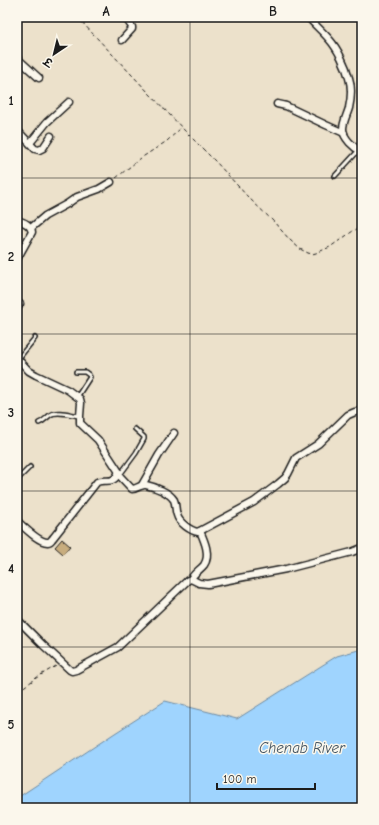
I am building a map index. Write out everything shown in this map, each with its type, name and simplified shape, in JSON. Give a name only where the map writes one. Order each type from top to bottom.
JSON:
[{"type":"street","points":[[122,40],[132,29],[125,17]]},
{"type":"street","points":[[308,17],[330,40],[349,76],[349,108],[343,126],[344,133],[351,143],[360,151]]},
{"type":"street","points":[[17,58],[39,78]]},
{"type":"street","points":[[30,143],[47,122],[69,102]]},
{"type":"street","points":[[277,104],[286,106],[344,133]]},
{"type":"street","points":[[17,130],[35,149],[39,150],[41,150],[51,136]]},
{"type":"street","points":[[31,228],[45,216],[77,197],[99,189],[111,182]]},
{"type":"street","points":[[17,220],[31,228]]},
{"type":"street","points":[[17,259],[32,232],[31,228]]},
{"type":"street","points":[[18,358],[29,371],[36,376],[68,390],[80,399],[80,424],[98,440],[118,470],[119,475],[132,489],[146,485],[168,494],[174,500],[179,520],[197,532],[254,502],[285,478],[296,458],[318,444],[348,415],[362,411]]},
{"type":"street","points":[[142,485],[159,455],[174,433]]},
{"type":"street","points":[[17,521],[43,541],[50,541],[96,482],[101,480],[108,482],[119,475]]},
{"type":"street","points":[[17,619],[70,670],[76,670],[118,647],[188,580],[191,579],[204,564],[206,559],[206,550],[200,531]]},
{"type":"street","points":[[191,579],[208,584],[286,569],[362,548]]},
{"type":"lane","points":[[335,176],[360,151]]},
{"type":"lane","points":[[18,358],[35,338]]},
{"type":"lane","points":[[76,372],[85,372],[90,377],[77,396]]},
{"type":"lane","points":[[39,423],[55,413],[80,416]]},
{"type":"lane","points":[[119,475],[136,453],[144,439],[144,436],[134,429]]},
{"type":"lane","points":[[17,480],[30,467]]},
{"type":"path","points":[[78,17],[181,127],[300,249],[308,253],[316,253],[330,247],[353,231],[362,228]]},
{"type":"path","points":[[111,182],[141,158],[167,141],[181,127]]},
{"type":"path","points":[[18,691],[62,663]]},
{"type":"water","name":"Chenab River","points":[[362,649],[362,808],[17,808],[17,798],[165,701],[237,719],[337,656]]},
{"type":"building","points":[[62,539],[70,546],[63,554],[55,547]]}]
